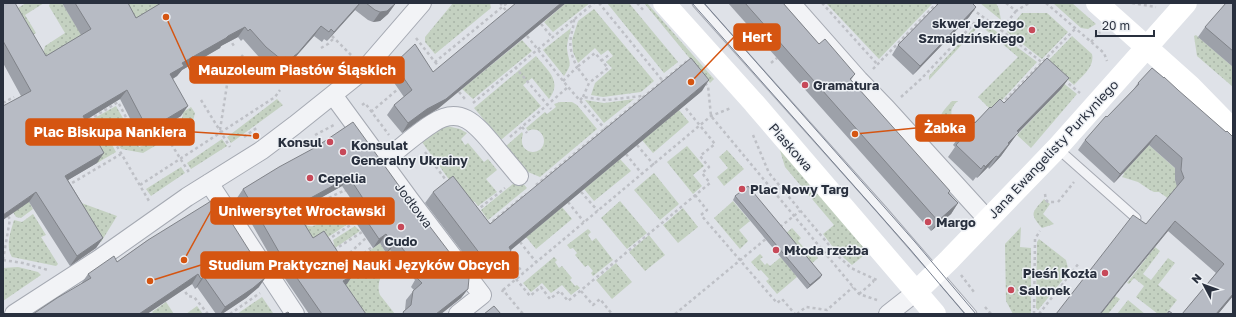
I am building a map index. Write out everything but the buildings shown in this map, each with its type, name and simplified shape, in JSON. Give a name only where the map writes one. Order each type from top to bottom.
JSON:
[{"type":"street","points":[[14,314],[108,253],[209,183],[262,150],[365,69],[422,3]]},
{"type":"street","name":"Piaskowa","points":[[664,3],[754,103],[935,314]]},
{"type":"street","points":[[791,3],[859,80],[988,220]]},
{"type":"street","points":[[1097,3],[1190,86],[1233,130]]},
{"type":"street","name":"Jana Ewangelisty Purkyniego","points":[[916,292],[1057,148],[1186,3]]},
{"type":"street","name":"Jodłowa","points":[[332,95],[482,294]]},
{"type":"street","points":[[382,162],[434,122],[447,117],[461,117],[470,120],[479,128],[519,176]]},
{"type":"street","points":[[209,183],[294,314]]},
{"type":"street","points":[[885,308],[916,292]]},
{"type":"street","points":[[458,314],[482,294]]},
{"type":"lane","points":[[697,3],[972,314]]},
{"type":"lane","points":[[1057,148],[1136,218]]},
{"type":"path","points":[[500,3],[508,14]]},
{"type":"path","points":[[435,62],[507,3]]},
{"type":"path","points":[[461,117],[466,108],[594,3]]},
{"type":"path","points":[[599,3],[665,84]]},
{"type":"path","points":[[823,3],[877,64]]},
{"type":"path","points":[[869,73],[937,3]]},
{"type":"path","points":[[1006,3],[1016,11]]},
{"type":"path","points":[[1001,30],[1016,11],[1029,3]]},
{"type":"path","points":[[1046,3],[1104,53],[1108,63]]},
{"type":"path","points":[[1132,3],[1155,7],[1158,10]]},
{"type":"path","points":[[970,7],[1048,67]]},
{"type":"path","points":[[887,109],[921,79],[981,16]]},
{"type":"path","points":[[574,19],[570,48],[572,58],[589,83]]},
{"type":"path","points":[[541,24],[552,37]]},
{"type":"path","points":[[1091,42],[1104,28]]},
{"type":"path","points":[[1000,104],[1076,29]]},
{"type":"path","points":[[227,34],[234,46]]},
{"type":"path","points":[[527,36],[607,132]]},
{"type":"path","points":[[321,48],[328,44],[333,37],[351,55]]},
{"type":"path","points":[[416,38],[441,70]]},
{"type":"path","points":[[346,59],[355,51]]},
{"type":"path","points":[[563,81],[577,67],[595,53],[608,68],[589,83],[583,98],[580,100]]},
{"type":"path","points":[[601,61],[610,54]]},
{"type":"path","points":[[220,131],[229,72],[243,55]]},
{"type":"path","points":[[771,63],[777,58]]},
{"type":"path","points":[[533,187],[686,61],[691,66]]},
{"type":"path","points":[[515,67],[550,109]]},
{"type":"path","points":[[1060,77],[1084,96]]},
{"type":"path","points":[[704,81],[708,86],[711,116],[859,294],[885,308]]},
{"type":"path","points":[[496,149],[568,87]]},
{"type":"path","points":[[372,112],[398,89]]},
{"type":"path","points":[[140,185],[220,131],[275,97],[280,90]]},
{"type":"path","points":[[583,98],[606,100],[643,96]]},
{"type":"path","points":[[3,103],[14,97]]},
{"type":"path","points":[[201,100],[230,147]]},
{"type":"path","points":[[79,126],[118,102],[140,144]]},
{"type":"path","points":[[516,279],[530,296],[541,287],[550,298],[560,291],[568,301],[710,183],[702,173],[709,167],[700,156],[715,144],[684,106]]},
{"type":"path","points":[[482,294],[497,297],[503,290],[536,262],[711,116],[732,107]]},
{"type":"path","points":[[615,119],[618,123]]},
{"type":"path","points":[[242,139],[261,125]]},
{"type":"path","points":[[522,127],[526,133]]},
{"type":"path","points":[[84,136],[135,135]]},
{"type":"path","points":[[111,136],[149,201]]},
{"type":"path","points":[[414,137],[451,188]]},
{"type":"path","points":[[168,139],[190,174]]},
{"type":"path","points":[[637,145],[654,164]]},
{"type":"path","points":[[65,187],[122,154]]},
{"type":"path","points":[[626,154],[642,174]]},
{"type":"path","points":[[559,166],[562,169]]},
{"type":"path","points":[[1045,194],[1048,202],[1056,202],[1083,171]]},
{"type":"path","points":[[769,173],[839,257],[851,268],[880,281]]},
{"type":"path","points":[[478,217],[473,211],[519,176]]},
{"type":"path","points":[[546,177],[549,180]]},
{"type":"path","points":[[314,205],[318,218],[313,222],[308,223],[304,219],[306,209],[314,205],[345,190],[348,194]]},
{"type":"path","points":[[489,230],[486,227],[528,192]]},
{"type":"path","points":[[581,192],[598,211]]},
{"type":"path","points":[[695,196],[707,210],[701,215],[777,303],[782,299],[796,314],[806,307],[827,310],[853,287]]},
{"type":"path","points":[[143,205],[155,197]]},
{"type":"path","points":[[347,201],[356,214]]},
{"type":"path","points":[[568,202],[584,222]]},
{"type":"path","points":[[777,229],[800,211]]},
{"type":"path","points":[[7,214],[10,219],[3,260],[23,263],[52,272]]},
{"type":"path","points":[[498,217],[501,220]]},
{"type":"path","points":[[355,222],[329,239],[339,263],[366,238]]},
{"type":"path","points":[[1034,314],[1035,239],[1040,231]]},
{"type":"path","points":[[334,250],[362,232]]},
{"type":"path","points":[[675,314],[772,234]]},
{"type":"path","points":[[520,242],[536,262]]},
{"type":"path","points":[[342,270],[372,247]]},
{"type":"path","points":[[507,253],[523,273]]},
{"type":"path","points":[[1039,314],[1079,263]]},
{"type":"path","points":[[859,294],[874,282],[875,278]]},
{"type":"path","points":[[180,284],[188,296],[194,297],[208,314]]},
{"type":"path","points":[[230,314],[266,289]]},
{"type":"path","points":[[503,290],[523,314]]},
{"type":"path","points":[[581,291],[593,305],[600,299],[612,314]]},
{"type":"green space","points":[[26,3],[44,3],[25,15],[36,33],[30,37],[13,11]]},
{"type":"green space","points":[[50,3],[62,3],[84,39],[47,61],[43,54],[45,46],[65,33],[49,6]]},
{"type":"green space","points":[[115,3],[171,3],[129,27]]},
{"type":"green space","points":[[453,3],[490,3],[491,8],[435,54],[425,42],[425,37]]},
{"type":"green space","points":[[566,3],[590,3],[553,32],[544,22]]},
{"type":"green space","points":[[607,3],[629,3],[678,62],[664,73]]},
{"type":"green space","points":[[644,3],[647,3],[714,79],[710,83]]},
{"type":"green space","points":[[826,3],[933,3],[879,59]]},
{"type":"green space","points":[[980,3],[996,3],[1001,20]]},
{"type":"green space","points":[[1053,3],[1072,3],[1096,24],[1088,29],[1081,28]]},
{"type":"green space","points":[[594,9],[654,81],[641,92],[603,97],[591,95],[595,83],[612,68],[606,62],[613,56],[608,50],[601,55],[595,48],[578,63],[573,52],[572,40],[578,21]]},
{"type":"green space","points":[[1022,13],[1047,13],[1068,32],[1042,59],[1007,32]]},
{"type":"green space","points":[[981,20],[1037,62],[992,111],[978,97],[1018,57],[980,25],[929,80],[929,76]]},
{"type":"green space","points":[[571,28],[567,43],[570,65],[564,76],[543,50]]},
{"type":"green space","points":[[1196,35],[1233,67],[1233,87],[1197,56],[1194,36]]},
{"type":"green space","points":[[1072,36],[1092,54],[1092,63],[1090,67],[1074,85],[1047,62]]},
{"type":"green space","points":[[522,40],[532,51],[473,99],[462,89]]},
{"type":"green space","points":[[536,56],[552,76],[554,81],[553,93],[549,99],[532,78],[523,85],[541,106],[501,140],[474,108]]},
{"type":"green space","points":[[1042,66],[1077,94],[1031,148],[1017,135],[1061,89]]},
{"type":"green space","points":[[277,99],[283,105],[231,143],[227,137]]},
{"type":"green space","points":[[634,99],[604,123],[585,100],[604,103]]},
{"type":"green space","points":[[952,101],[958,101],[953,106],[951,112],[955,122],[959,124],[959,128],[948,138],[939,128],[938,124],[944,110]]},
{"type":"green space","points":[[560,102],[572,102],[577,105],[597,129],[540,177],[528,172],[506,146],[522,132],[523,147],[531,152],[540,150],[544,141],[542,134],[536,130],[528,131],[526,128],[545,112],[547,114],[556,107],[554,104]]},
{"type":"green space","points":[[116,106],[132,134],[87,134],[82,125]]},
{"type":"green space","points":[[191,107],[195,113],[192,125],[171,137],[169,133],[177,127],[183,116],[183,112]]},
{"type":"green space","points":[[679,110],[689,122],[653,153],[642,140]]},
{"type":"green space","points":[[447,126],[460,129],[467,133],[461,139],[465,145],[468,143],[484,162],[488,159],[497,170],[486,179],[497,192],[478,206],[474,201],[468,206],[422,142],[440,129]]},
{"type":"green space","points":[[114,137],[133,137],[139,147],[162,137],[165,140],[143,153],[121,149]]},
{"type":"green space","points":[[84,139],[109,139],[116,152],[97,163]]},
{"type":"green space","points":[[222,139],[227,146],[191,169],[187,163]]},
{"type":"green space","points":[[1149,145],[1177,170],[1175,180],[1179,189],[1169,199],[1159,192],[1154,192],[1138,182],[1122,177],[1124,174],[1123,173]]},
{"type":"green space","points":[[687,146],[704,166],[693,175],[702,186],[693,194],[667,162]]},
{"type":"green space","points":[[779,147],[868,252],[852,265],[836,251],[823,234],[834,225],[785,167]]},
{"type":"green space","points":[[727,150],[744,169],[724,186],[717,177],[728,168],[719,157]]},
{"type":"green space","points":[[620,159],[631,171],[594,201],[584,189]]},
{"type":"green space","points":[[181,167],[185,173],[151,196],[146,189]]},
{"type":"green space","points":[[654,173],[679,204],[660,220],[634,190]]},
{"type":"green space","points":[[519,179],[527,188],[488,220],[481,210]]},
{"type":"green space","points":[[25,194],[33,209],[21,218],[16,217],[8,204]]},
{"type":"green space","points":[[1044,199],[1050,204],[1043,214],[1054,224],[1042,228],[1035,219],[1034,213]]},
{"type":"green space","points":[[76,201],[117,216],[101,242]]},
{"type":"green space","points":[[620,201],[647,233],[627,249],[601,218]]},
{"type":"green space","points":[[733,201],[750,221],[739,230],[748,241],[740,249],[714,218]]},
{"type":"green space","points":[[321,207],[331,223],[351,210],[355,215],[350,219],[351,222],[319,243],[307,247],[284,209],[302,208],[300,214],[303,222],[306,225],[314,226],[320,220]]},
{"type":"green space","points":[[562,207],[572,219],[536,249],[526,237]]},
{"type":"green space","points":[[683,208],[698,227],[678,243],[663,225]]},
{"type":"green space","points":[[33,214],[46,235],[41,237],[58,264],[56,266],[12,257],[10,253],[9,238],[14,220],[22,222]]},
{"type":"green space","points":[[355,226],[360,231],[335,248],[333,240]]},
{"type":"green space","points":[[1021,227],[1020,247],[1031,248],[1031,314],[1013,314],[1006,301],[1005,244]]},
{"type":"green space","points":[[792,228],[801,238],[798,241],[806,250],[809,248],[818,258],[810,265],[785,234]]},
{"type":"green space","points":[[588,229],[591,232],[588,235],[592,241],[596,238],[613,260],[593,276],[591,273],[593,271],[588,265],[585,267],[575,255],[577,253],[573,248],[570,249],[567,245]]},
{"type":"green space","points":[[649,235],[665,255],[645,271],[629,252]]},
{"type":"green space","points":[[1039,239],[1066,260],[1068,268],[1066,276],[1038,310],[1036,308],[1037,242]]},
{"type":"green space","points":[[380,243],[386,253],[400,244],[405,250],[385,270],[379,282],[380,295],[395,314],[353,314],[336,290],[339,273]]},
{"type":"green space","points":[[1155,247],[1160,251],[1143,274],[1151,280],[1168,258],[1175,263],[1158,285],[1177,300],[1166,314],[1158,314],[1136,297],[1144,286],[1134,278],[1129,284],[1127,283]]},
{"type":"green space","points":[[760,254],[763,257],[760,259],[765,265],[767,263],[770,266],[781,257],[797,277],[777,294],[766,281],[769,279],[751,262]]},
{"type":"green space","points":[[554,257],[557,260],[555,262],[559,268],[562,266],[572,278],[570,280],[575,286],[577,285],[580,288],[571,295],[562,285],[551,293],[542,283],[531,292],[523,283]]},
{"type":"green space","points":[[616,263],[632,282],[612,299],[596,280]]},
{"type":"green space","points":[[18,267],[38,272],[41,275],[3,301],[3,268]]},
{"type":"green space","points":[[1115,296],[1120,299],[1108,314],[1101,314]]},
{"type":"green space","points":[[262,297],[273,313],[237,314]]},
{"type":"green space","points":[[1128,300],[1145,314],[1117,314]]},
{"type":"green space","points":[[166,302],[174,314],[154,314],[152,312]]},
{"type":"green space","points":[[197,306],[203,314],[186,314]]},
{"type":"tram line","points":[[692,3],[909,248],[965,314]]},
{"type":"tram line","points":[[704,3],[915,242],[976,314]]},
{"type":"place","name":"Mauzoleum Piastów Śląskich","points":[[166,17]]},
{"type":"place","name":"skwer Jerzego Szmajdzińskiego","points":[[1032,30]]},
{"type":"place","name":"Hert","points":[[691,82]]},
{"type":"place","name":"Gramatura","points":[[805,85]]},
{"type":"place","name":"Żabka","points":[[855,134]]},
{"type":"place","name":"Plac Biskupa Nankiera","points":[[256,136]]},
{"type":"place","name":"Konsul","points":[[330,142]]},
{"type":"place","name":"Konsulat Generalny Ukrainy","points":[[343,152]]},
{"type":"place","name":"Cepelia","points":[[310,178]]},
{"type":"place","name":"Plac Nowy Targ","points":[[742,189]]},
{"type":"place","name":"Margo","points":[[928,222]]},
{"type":"place","name":"Cudo","points":[[401,227]]},
{"type":"place","name":"Młoda rzeżba","points":[[776,250]]},
{"type":"place","name":"Uniwersytet Wrocławski","points":[[184,260]]},
{"type":"place","name":"Pieśń Kozła","points":[[1105,273]]},
{"type":"place","name":"Studium Praktycznej Nauki Języków Obcych","points":[[150,281]]},
{"type":"place","name":"Salonek","points":[[1011,290]]}]
